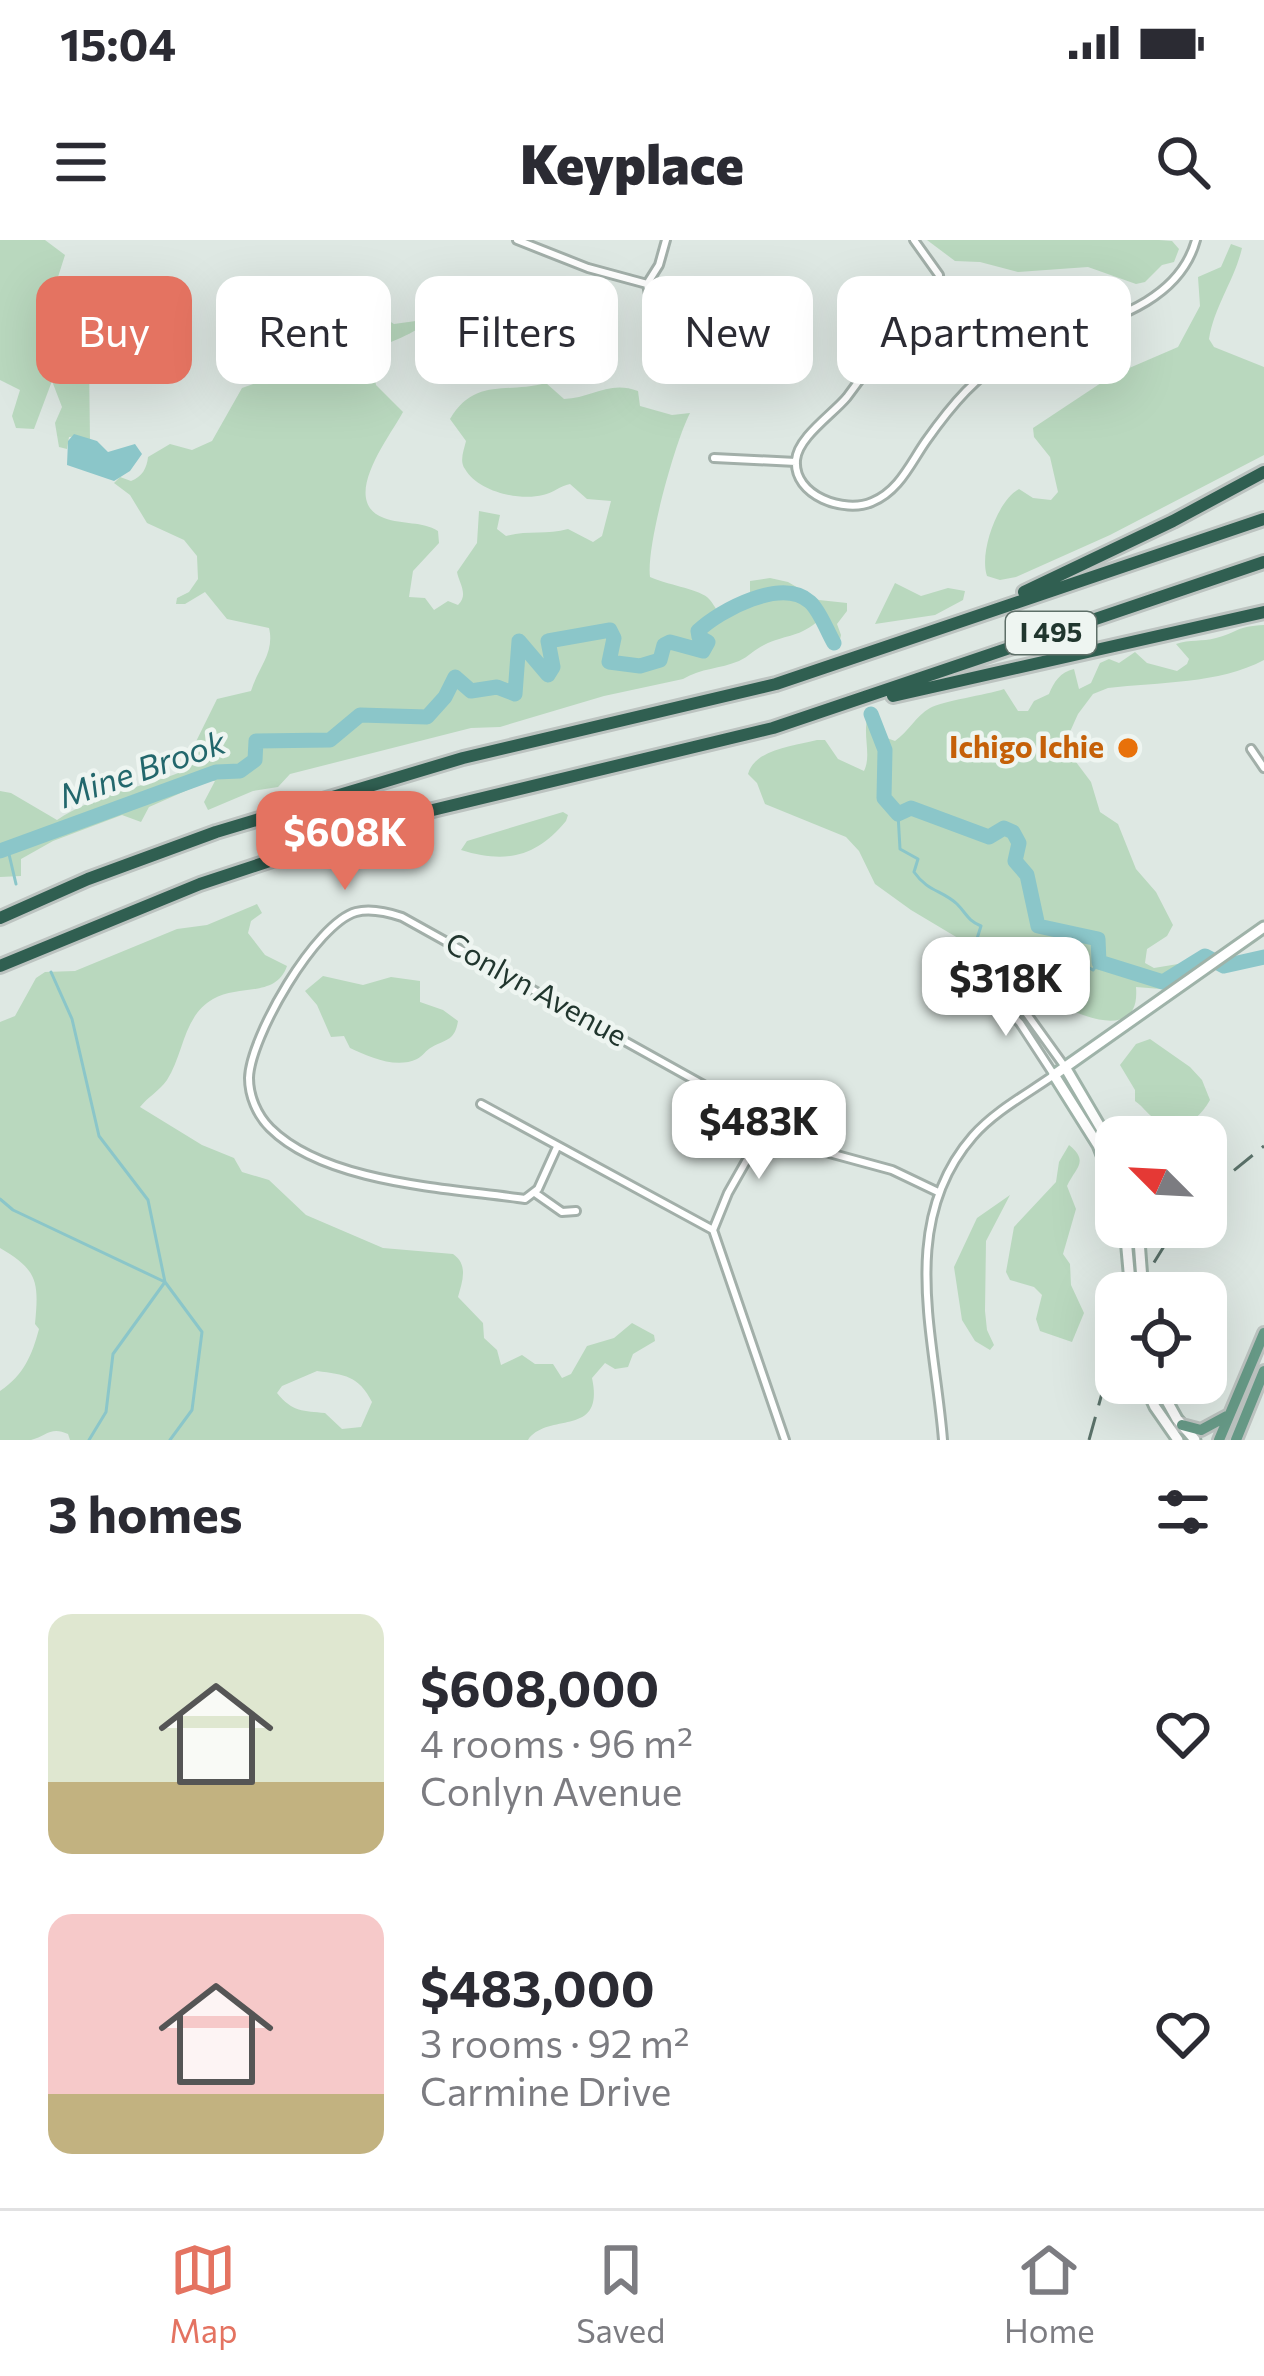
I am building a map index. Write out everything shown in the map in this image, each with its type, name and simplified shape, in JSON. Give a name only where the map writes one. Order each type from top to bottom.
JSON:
[{"type":"highway","points":[[887,648],[1105,555],[1264,472]]},
{"type":"highway","name":"I 495","points":[[0,918],[88,879],[336,795],[463,758],[776,684],[1264,519]]},
{"type":"highway","name":"I 495","points":[[0,966],[200,884],[345,836],[839,708],[1264,562]]},
{"type":"highway","points":[[839,708],[1264,612]]},
{"type":"main road","points":[[1219,1440],[1264,1334]]},
{"type":"main road","points":[[1239,1440],[1264,1371]]},
{"type":"main road","points":[[1182,1425],[1201,1430],[1228,1416]]},
{"type":"street","points":[[518,240],[642,283]]},
{"type":"street","points":[[652,276],[666,240]]},
{"type":"street","points":[[914,240],[939,276]]},
{"type":"street","points":[[1131,310],[1189,260],[1196,240]]},
{"type":"street","points":[[857,384],[799,449],[796,462],[805,485],[821,498],[850,506],[876,500],[901,479],[974,384]]},
{"type":"street","points":[[714,458],[796,462]]},
{"type":"street","points":[[1251,749],[1264,768]]},
{"type":"street","name":"Conlyn Avenue","points":[[576,1211],[562,1212],[535,1193],[525,1199],[359,1172],[299,1149],[267,1125],[256,1110],[249,1083],[256,1048],[305,954],[334,923],[367,910],[416,922],[821,1151],[892,1170],[938,1192]]},
{"type":"street","points":[[943,1440],[925,1263],[938,1192],[973,1136],[989,1120],[1264,927]]},
{"type":"street","points":[[1095,1118],[1024,1010],[981,982],[1026,1031],[1095,1140]]},
{"type":"street","points":[[481,1104],[713,1230]]},
{"type":"street","points":[[770,1119],[713,1230],[785,1440]]},
{"type":"street","points":[[535,1193],[557,1147]]},
{"type":"street","points":[[1154,1404],[1178,1440]]},
{"type":"street","points":[[1170,1404],[1195,1440]]},
{"type":"green space","points":[[0,240],[45,240],[65,255],[58,276],[36,276],[36,384],[51,384],[34,429],[16,428],[12,416],[20,390],[0,380]]},
{"type":"green space","points":[[927,240],[1159,240],[1172,241],[1179,249],[1174,262],[1136,284],[1131,276],[1113,276],[1088,267],[1018,272],[955,261]]},
{"type":"green space","points":[[1231,244],[1242,248],[1209,339],[1214,347],[1264,367],[1264,455],[1110,535],[1016,577],[987,576],[988,542],[1011,495],[1019,489],[1033,498],[1051,500],[1058,492],[1050,457],[1034,437],[1033,428],[1099,384],[1131,384],[1131,367],[1178,347],[1200,306],[1198,277],[1221,267]]},
{"type":"green space","points":[[415,321],[415,330],[391,342],[391,322]]},
{"type":"green space","points":[[53,384],[89,384],[90,442],[69,437],[67,449],[59,447],[55,423],[62,407]]},
{"type":"green space","points":[[253,384],[376,384],[403,412],[372,467],[366,498],[371,510],[384,518],[438,531],[439,543],[413,571],[409,597],[425,598],[434,610],[448,601],[458,605],[461,601],[457,572],[477,543],[479,511],[500,515],[497,529],[506,536],[568,529],[593,542],[602,536],[611,501],[587,499],[570,484],[534,497],[479,484],[462,463],[466,441],[450,419],[470,397],[493,389],[541,384],[564,399],[628,388],[638,391],[640,406],[672,415],[690,413],[663,494],[650,577],[702,594],[719,613],[729,611],[750,593],[750,581],[788,582],[819,600],[847,603],[837,624],[839,644],[817,622],[739,661],[683,679],[500,727],[471,728],[290,774],[278,787],[253,791],[208,810],[204,802],[215,781],[208,781],[149,807],[141,822],[122,815],[53,841],[21,859],[21,876],[0,877],[0,791],[57,820],[101,798],[181,772],[217,699],[251,691],[268,653],[269,628],[227,619],[205,592],[176,604],[198,579],[197,556],[184,540],[147,523],[130,495],[114,483],[120,477],[131,481],[138,477],[148,457],[170,444],[192,450],[212,441],[242,388]]},
{"type":"green space","points":[[895,583],[921,596],[948,588],[965,591],[963,600],[935,615],[875,624]]},
{"type":"green space","points":[[1264,625],[1264,660],[1208,678],[1108,688],[1093,694],[1069,734],[1070,754],[1091,782],[1100,812],[1118,824],[1136,869],[1156,892],[1173,925],[1167,936],[1147,949],[1145,963],[1154,968],[1178,964],[1190,970],[1161,989],[1136,987],[1134,1007],[1124,1018],[1090,1017],[1050,1000],[1021,980],[996,951],[973,947],[911,910],[875,884],[859,851],[846,837],[765,804],[748,774],[767,754],[817,740],[825,740],[838,759],[864,771],[868,716],[879,721],[884,737],[895,741],[930,708],[1004,689],[1018,711],[1028,711],[1069,670],[1074,669],[1079,689],[1091,683],[1100,663],[1109,659],[1119,663],[1135,652],[1147,663],[1177,671],[1189,659],[1176,644]]},
{"type":"green space","points":[[563,812],[568,815],[566,821],[531,850],[492,856],[461,850],[467,841]]},
{"type":"green space","points":[[257,904],[262,913],[251,921],[248,933],[265,955],[287,966],[266,987],[223,995],[203,1006],[167,1080],[140,1107],[202,1145],[234,1158],[242,1172],[269,1180],[306,1215],[383,1248],[453,1254],[463,1268],[458,1297],[483,1323],[484,1338],[497,1350],[501,1365],[522,1355],[535,1364],[553,1364],[562,1378],[571,1374],[587,1346],[614,1338],[632,1323],[654,1335],[655,1341],[633,1354],[628,1367],[615,1369],[605,1363],[592,1378],[594,1397],[583,1417],[548,1427],[528,1440],[70,1440],[68,1434],[57,1431],[31,1440],[0,1440],[0,1391],[26,1364],[39,1329],[33,1278],[22,1263],[0,1248],[0,1022],[15,1016],[36,978],[45,972],[75,971],[177,929],[207,925]],"holes":[[[317,1371],[350,1378],[367,1393],[372,1402],[361,1427],[342,1429],[325,1413],[293,1407],[277,1393],[282,1386]]]},
{"type":"green space","points":[[323,976],[363,985],[391,977],[420,981],[420,1002],[458,1021],[455,1032],[409,1062],[366,1055],[350,1048],[344,1036],[331,1037],[305,991]]},
{"type":"green space","points":[[1150,1039],[1190,1067],[1210,1100],[1200,1113],[1151,1116],[1135,1101],[1135,1090],[1120,1065],[1136,1044]]},
{"type":"green space","points":[[1069,1145],[1080,1161],[1067,1186],[1076,1209],[1063,1254],[1084,1313],[1072,1342],[1040,1331],[1036,1319],[1042,1295],[1034,1287],[1010,1280],[1006,1272],[1014,1227],[1056,1182],[1059,1162]]},
{"type":"green space","points":[[1010,1195],[986,1241],[985,1311],[994,1345],[990,1350],[975,1341],[962,1320],[954,1267],[977,1218]]},
{"type":"water","points":[[74,434],[97,441],[108,452],[135,444],[142,454],[130,471],[114,481],[67,465],[68,441]]},
{"type":"waterway","name":"Mine Brook","points":[[0,851],[216,772],[240,771],[255,760],[256,741],[330,740],[360,715],[427,717],[455,677],[471,691],[497,687],[515,694],[519,641],[548,675],[553,667],[548,641],[610,630],[614,638],[609,662],[640,666],[660,660],[664,645],[670,642],[703,651],[708,642],[698,631],[708,623],[752,599],[784,593],[810,602],[834,643]]},
{"type":"waterway","name":"Mine Brook","points":[[871,714],[885,750],[884,798],[898,814],[911,808],[989,837],[1004,828],[1013,832],[1019,843],[1015,861],[1027,875],[1038,926],[1098,939],[1099,962],[1163,982],[1205,956],[1224,966],[1264,957]]},
{"type":"waterway","name":"Mine Brook","points":[[898,814],[900,849],[918,859],[914,872],[981,926],[974,948],[990,951],[1000,942],[1053,977],[1075,960],[1093,970],[1099,962]]},
{"type":"waterway","points":[[8,850],[16,884]]},
{"type":"waterway","points":[[51,972],[72,1019],[99,1136],[148,1200],[165,1282],[202,1332],[192,1410],[170,1440]]},
{"type":"waterway","points":[[0,1199],[13,1210],[165,1282],[113,1354],[106,1412],[89,1440]]},
{"type":"railway","points":[[1227,1176],[1264,1146]]},
{"type":"railway","points":[[1148,1272],[1163,1248]]},
{"type":"railway","points":[[1089,1440],[1099,1404]]},
{"type":"place","name":"Ichigo Ichie","points":[[1128,748]]}]
